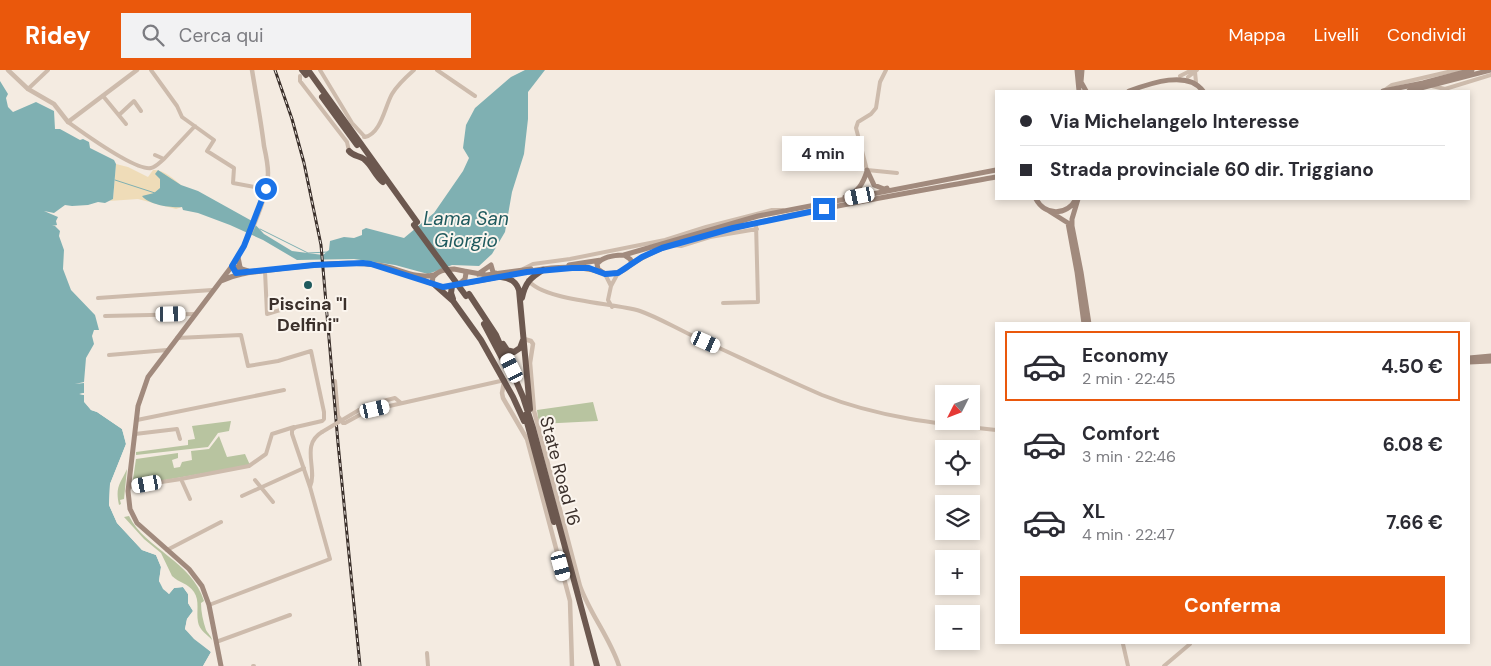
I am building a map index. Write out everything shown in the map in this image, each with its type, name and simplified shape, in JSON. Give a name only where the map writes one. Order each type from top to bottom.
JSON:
[{"type":"highway","points":[[305,73],[366,150],[467,295]]},
{"type":"highway","points":[[345,125],[364,137],[366,150]]},
{"type":"highway","points":[[345,125],[357,151],[354,153],[350,151]]},
{"type":"highway","points":[[345,125],[383,182],[416,223]]},
{"type":"highway","points":[[350,151],[352,154],[364,159],[383,182]]},
{"type":"highway","points":[[521,302],[528,280],[543,270]]},
{"type":"highway","points":[[499,275],[512,280],[517,285],[521,302],[531,428]]},
{"type":"highway","points":[[434,285],[453,301],[486,348],[531,428]]},
{"type":"highway","points":[[452,286],[453,301]]},
{"type":"highway","name":"State Road 16","points":[[467,295],[496,335],[515,375],[597,666]]},
{"type":"highway","name":"State Road 16","points":[[467,295],[488,330],[495,349],[516,390],[531,428],[593,666]]},
{"type":"highway","points":[[496,335],[511,352],[517,351],[520,348],[524,339]]},
{"type":"highway","points":[[486,348],[488,350],[495,349],[494,361]]},
{"type":"main road","points":[[1388,90],[1472,70]]},
{"type":"main road","points":[[1414,90],[1491,70]]},
{"type":"main road","points":[[1079,71],[1080,90]]},
{"type":"main road","points":[[1075,90],[1079,71]]},
{"type":"main road","points":[[1079,71],[1080,90]]},
{"type":"main road","points":[[1132,90],[1163,79],[1180,76],[1196,82],[1202,90]]},
{"type":"main road","points":[[1081,82],[1085,90]]},
{"type":"main road","points":[[867,170],[871,181],[884,189],[918,185]]},
{"type":"main road","points":[[822,204],[853,193],[864,182],[867,170]]},
{"type":"main road","points":[[624,255],[724,224],[786,210],[995,170]]},
{"type":"main road","points":[[218,282],[241,272],[330,264],[371,264],[419,275],[434,275],[448,269],[477,274],[499,275],[580,268],[602,273],[618,273],[642,257],[672,245],[876,198],[995,178]]},
{"type":"main road","points":[[1037,200],[1042,207],[1068,223],[1084,322]]},
{"type":"main road","points":[[1049,211],[1066,210],[1076,200]]},
{"type":"main road","points":[[1077,200],[1072,226],[1082,272],[1089,322]]},
{"type":"main road","points":[[371,264],[434,285],[452,286],[523,269],[600,260],[613,253],[624,255],[630,259],[632,262],[629,266]]},
{"type":"main road","points":[[238,257],[241,272]]},
{"type":"main road","points":[[600,260],[597,266],[602,273]]},
{"type":"main road","points":[[477,274],[491,265],[493,272],[499,275]]},
{"type":"main road","points":[[221,666],[206,595],[197,578],[143,530],[135,519],[129,504],[128,487],[140,400],[144,385],[151,372],[218,282],[232,266],[241,272]]},
{"type":"main road","points":[[459,284],[466,277],[464,271]]},
{"type":"main road","points":[[434,275],[432,280],[434,285]]},
{"type":"main road","points":[[1470,358],[1491,356]]},
{"type":"main road","points":[[1470,362],[1491,361]]},
{"type":"street","points":[[8,70],[28,89],[54,104],[68,122],[111,151],[142,167],[154,167],[195,126]]},
{"type":"street","points":[[12,75],[17,70]]},
{"type":"street","points":[[28,89],[48,70]]},
{"type":"street","points":[[68,122],[137,70]]},
{"type":"street","points":[[151,70],[182,116],[214,140],[207,151],[234,168],[233,183],[266,189]]},
{"type":"street","points":[[232,266],[244,246],[256,217],[266,189],[268,172],[252,70]]},
{"type":"street","points":[[320,70],[352,122],[364,137],[371,135],[377,127],[391,96],[399,84],[414,70]]},
{"type":"street","points":[[437,70],[475,96]]},
{"type":"street","points":[[886,70],[880,82],[876,108],[856,125],[867,170],[897,173]]},
{"type":"street","points":[[1180,76],[1194,71]]},
{"type":"street","points":[[1188,78],[1194,71]]},
{"type":"street","points":[[1194,71],[1196,82]]},
{"type":"street","points":[[305,73],[300,81],[347,142],[350,151]]},
{"type":"street","points":[[1432,86],[1445,89],[1491,75]]},
{"type":"street","points":[[103,96],[126,124]]},
{"type":"street","points":[[119,115],[134,101],[141,111]]},
{"type":"street","points":[[155,155],[164,159]]},
{"type":"street","points":[[523,269],[534,264],[613,253],[772,210],[786,210]]},
{"type":"street","points":[[723,303],[758,302],[757,226]]},
{"type":"street","points":[[265,271],[268,314],[300,304]]},
{"type":"street","points":[[602,273],[611,286]]},
{"type":"street","points":[[602,305],[608,300],[611,286],[618,273]]},
{"type":"street","points":[[528,280],[535,288],[582,301],[644,313],[833,398],[881,413],[953,426],[995,430]]},
{"type":"street","points":[[98,298],[212,290]]},
{"type":"street","points":[[608,300],[612,307]]},
{"type":"street","points":[[106,316],[195,314]]},
{"type":"street","points":[[128,487],[249,466],[266,454],[272,434],[324,419],[310,351],[278,361],[248,366],[241,335],[177,338]]},
{"type":"street","points":[[524,339],[531,341],[533,344],[530,364],[534,411],[580,586],[589,608],[619,666]]},
{"type":"street","points":[[109,355],[167,350]]},
{"type":"street","points":[[335,381],[338,416],[342,423],[347,423],[364,412],[401,402],[505,380],[502,395],[527,439],[570,601],[572,666]]},
{"type":"street","points":[[137,420],[284,390]]},
{"type":"street","points":[[310,487],[313,474],[310,452],[315,438],[359,410],[395,398],[401,402]]},
{"type":"street","points":[[209,605],[330,560],[310,487],[292,434],[292,430],[296,427]]},
{"type":"street","points":[[135,434],[177,429],[180,439]]},
{"type":"street","points":[[242,496],[304,468]]},
{"type":"street","points":[[181,479],[190,499]]},
{"type":"street","points":[[255,480],[272,502]]},
{"type":"street","points":[[167,550],[221,522]]},
{"type":"street","points":[[216,642],[290,615]]},
{"type":"street","points":[[1122,644],[1128,666]]},
{"type":"street","points":[[1164,666],[1190,644]]},
{"type":"street","points":[[427,653],[428,666]]},
{"type":"green space","points":[[593,402],[598,421],[539,424],[537,410]]},
{"type":"green space","points":[[231,421],[229,431],[218,433],[208,447],[136,455],[136,452],[188,445],[188,440],[195,439],[192,426]]},
{"type":"green space","points":[[219,436],[227,457],[245,454],[250,465],[132,486],[136,459],[178,453],[178,458],[172,460],[174,468],[180,467],[182,462],[192,460],[191,451],[209,449]]},
{"type":"green space","points":[[127,469],[124,499],[120,500],[121,504],[119,505],[118,490]]},
{"type":"green space","points":[[129,516],[146,538],[179,565],[198,587],[204,601],[201,603],[204,623],[212,640],[199,625],[197,599],[194,592],[172,576],[161,553],[144,539],[124,517]]},
{"type":"sand","points":[[116,164],[128,167],[148,177],[153,170],[161,171],[168,175],[182,186],[182,207],[176,209],[138,199],[109,201],[113,199]]},
{"type":"water","name":"Lama San Giorgio","points":[[525,70],[545,70],[528,92],[528,119],[524,154],[512,192],[505,232],[492,254],[479,266],[452,265],[428,274],[395,265],[354,259],[297,260],[263,240],[230,225],[198,213],[183,210],[182,207],[155,204],[142,196],[154,193],[160,188],[160,179],[155,174],[158,170],[181,185],[198,191],[252,221],[264,234],[292,251],[323,255],[329,250],[330,241],[344,237],[354,238],[362,235],[362,230],[366,228],[404,238],[434,213],[463,171],[469,158],[463,148],[466,125],[475,108],[511,77]]},
{"type":"water","points":[[0,81],[8,94],[6,98],[8,107],[13,112],[36,102],[54,111],[55,129],[60,129],[80,140],[83,139],[89,142],[90,148],[114,160],[116,164],[113,199],[105,203],[65,205],[54,213],[44,211],[58,217],[57,225],[52,226],[55,226],[60,231],[59,236],[64,250],[63,269],[71,290],[95,315],[99,330],[94,330],[92,336],[94,344],[86,358],[84,382],[75,384],[84,383],[84,393],[80,394],[84,395],[84,402],[91,410],[122,429],[126,444],[110,484],[109,505],[117,523],[142,550],[156,555],[161,567],[159,581],[169,594],[174,588],[183,587],[188,594],[188,603],[193,611],[187,619],[185,629],[211,652],[203,666],[0,666]]},
{"type":"pier","points":[[84,388],[87,388],[86,401],[92,408],[124,427],[127,435],[128,444],[113,485],[111,504],[119,521],[143,548],[158,554],[163,567],[162,581],[165,587],[169,590],[173,586],[183,585],[191,592],[191,603],[195,611],[189,620],[188,628],[213,652],[206,666],[203,666],[211,652],[194,639],[185,629],[187,619],[193,611],[188,603],[188,594],[183,587],[174,588],[169,594],[163,589],[159,581],[161,567],[156,555],[142,550],[117,523],[109,505],[110,484],[126,444],[122,429],[91,410],[84,401],[84,395],[79,394],[84,393]]},
{"type":"waterway","points":[[115,180],[155,193]]},
{"type":"waterway","points":[[260,229],[308,253],[328,252]]},
{"type":"railway","points":[[275,70],[292,119],[304,163],[321,245],[360,666]]},
{"type":"place","name":"Piscina \"I Delfini\"","points":[[308,285]]},
{"type":"route","points":[[266,189],[244,246],[232,266],[234,272],[239,274],[314,265],[363,263],[400,272],[439,286],[452,286],[543,270],[589,268],[605,274],[618,273],[642,257],[662,248],[733,228],[824,209]]}]
